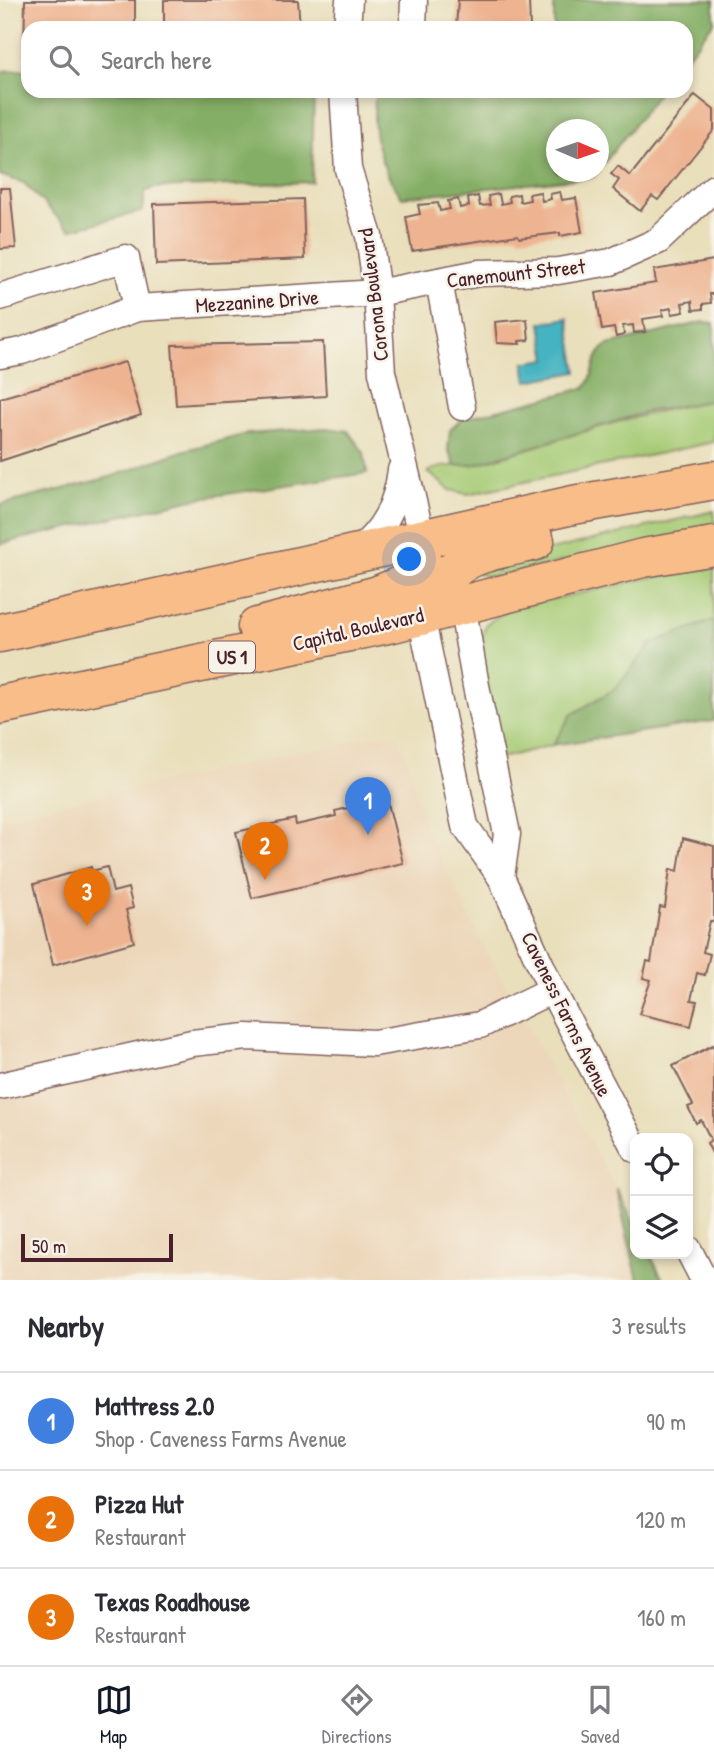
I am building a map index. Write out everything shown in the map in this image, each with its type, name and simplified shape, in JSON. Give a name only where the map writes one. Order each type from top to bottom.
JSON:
[{"type":"highway","points":[[0,633],[573,505],[714,480]]},
{"type":"highway","points":[[421,616],[436,590],[461,561],[714,498]]},
{"type":"highway","points":[[4,704],[65,673],[378,595],[410,582],[421,557],[422,539]]},
{"type":"highway","name":"Capital Boulevard","points":[[4,704],[421,616],[643,558],[714,546]]},
{"type":"street","points":[[348,21],[349,0]]},
{"type":"street","points":[[413,21],[414,0]]},
{"type":"street","name":"Corona Boulevard","points":[[344,98],[348,169],[369,236],[377,293],[382,372],[422,539]]},
{"type":"street","name":"Canemount Street","points":[[377,293],[479,273],[558,271],[611,262],[658,241],[712,195]]},
{"type":"street","points":[[0,297],[126,258],[137,308]]},
{"type":"street","points":[[439,281],[462,407]]},
{"type":"street","name":"Mezzanine Drive","points":[[0,355],[22,351],[137,308],[377,293]]},
{"type":"street","name":"Corona Boulevard","points":[[352,555],[372,538],[394,506],[403,457]]},
{"type":"street","points":[[462,604],[507,834],[501,877]]},
{"type":"street","name":"Caveness Farms Avenue","points":[[421,616],[465,826],[501,877],[552,990],[630,1139]]},
{"type":"street","points":[[0,1086],[192,1043],[247,1037],[374,1043],[480,1025],[552,990]]},
{"type":"street","points":[[693,1259],[704,1280]]},
{"type":"shaded area","points":[[388,733],[398,737],[405,749],[425,826],[483,945],[616,1188],[630,1247],[630,1259],[633,1259],[638,1280],[0,1280],[0,817]]},
{"type":"green space","points":[[554,0],[714,0],[714,22],[693,49],[693,21],[554,21]]},
{"type":"green space","points":[[21,70],[21,98],[314,98],[312,182],[153,188],[145,192],[143,211],[70,230],[24,183],[0,175],[0,71]]},
{"type":"green space","points":[[375,98],[655,98],[609,157],[609,119],[546,119],[546,182],[402,197],[382,160],[374,119]]},
{"type":"green space","points":[[703,322],[714,323],[714,400],[650,411],[476,464],[455,466],[448,449],[450,430],[462,419],[585,388],[592,377],[596,359],[608,345]]},
{"type":"green space","points":[[714,400],[714,442],[468,494],[450,490],[428,472],[440,467],[480,463],[626,420]]},
{"type":"green space","points":[[326,428],[348,431],[364,453],[367,473],[193,499],[0,544],[0,505],[110,477],[182,451],[247,434]]},
{"type":"green space","points":[[714,511],[714,531],[488,577],[476,572],[487,565]]},
{"type":"green space","points":[[714,564],[714,620],[652,643],[615,689],[571,715],[553,745],[501,758],[480,645],[486,624],[511,608]]},
{"type":"green space","points":[[714,620],[714,721],[553,745],[571,715],[615,689],[652,643]]},
{"type":"green space","points":[[616,1188],[630,1215],[630,1247]]},
{"type":"green space","points":[[633,1259],[652,1259],[663,1280],[638,1280]]},
{"type":"water","points":[[568,318],[577,372],[527,381],[524,363],[547,359],[541,323]]},
{"type":"building","points":[[25,0],[135,0],[135,21],[25,21]]},
{"type":"building","points":[[164,0],[298,0],[300,21],[164,21]]},
{"type":"building","points":[[458,0],[529,0],[530,21],[456,21]]},
{"type":"building","points":[[695,95],[714,110],[714,130],[658,200],[652,196],[640,211],[613,189],[619,180],[611,174],[618,166],[630,176]]},
{"type":"building","points":[[0,188],[10,188],[16,248],[0,249]]},
{"type":"building","points":[[540,192],[542,201],[551,199],[550,194],[560,192],[562,200],[576,198],[582,232],[519,238],[518,235],[412,251],[406,217],[420,214],[418,205],[438,203],[440,211],[450,209],[448,201],[458,199],[460,208],[469,206],[468,198],[478,196],[480,206],[490,205],[488,196],[499,194],[501,204],[510,202],[509,196],[519,194],[520,202],[530,200],[529,194]]},
{"type":"building","points":[[303,199],[305,259],[156,265],[154,204]]},
{"type":"building","points":[[714,260],[714,294],[710,294],[711,303],[703,304],[703,309],[693,310],[692,301],[682,303],[684,312],[672,314],[671,308],[662,310],[663,316],[643,319],[645,332],[634,333],[633,325],[623,326],[624,335],[616,337],[614,328],[602,330],[596,293],[656,283],[654,270]]},
{"type":"building","points":[[527,319],[529,340],[519,341],[520,344],[497,343],[495,322]]},
{"type":"building","points":[[323,342],[326,396],[176,405],[172,345]]},
{"type":"building","points":[[125,362],[141,415],[0,461],[0,398]]},
{"type":"building","points":[[387,799],[403,863],[252,898],[236,832],[295,819],[296,825],[336,816],[335,811]]},
{"type":"building","points":[[683,838],[714,846],[714,922],[710,921],[703,952],[710,954],[705,975],[697,973],[691,1000],[697,1001],[691,1026],[639,1014],[651,980],[643,978],[647,961],[651,962],[660,907],[665,908],[670,869],[678,871]]},
{"type":"building","points":[[91,867],[92,871],[107,867],[113,892],[128,888],[133,908],[126,910],[134,942],[53,965],[34,884]]},
{"type":"building","points":[[713,1045],[714,1157],[707,1143],[711,1140],[701,1120],[696,1123],[688,1107],[693,1105],[673,1066]]},
{"type":"place","name":"Mattress 2.0","points":[[368,835]]},
{"type":"place","name":"Pizza Hut","points":[[265,880]]},
{"type":"place","name":"Texas Roadhouse","points":[[87,926]]}]
